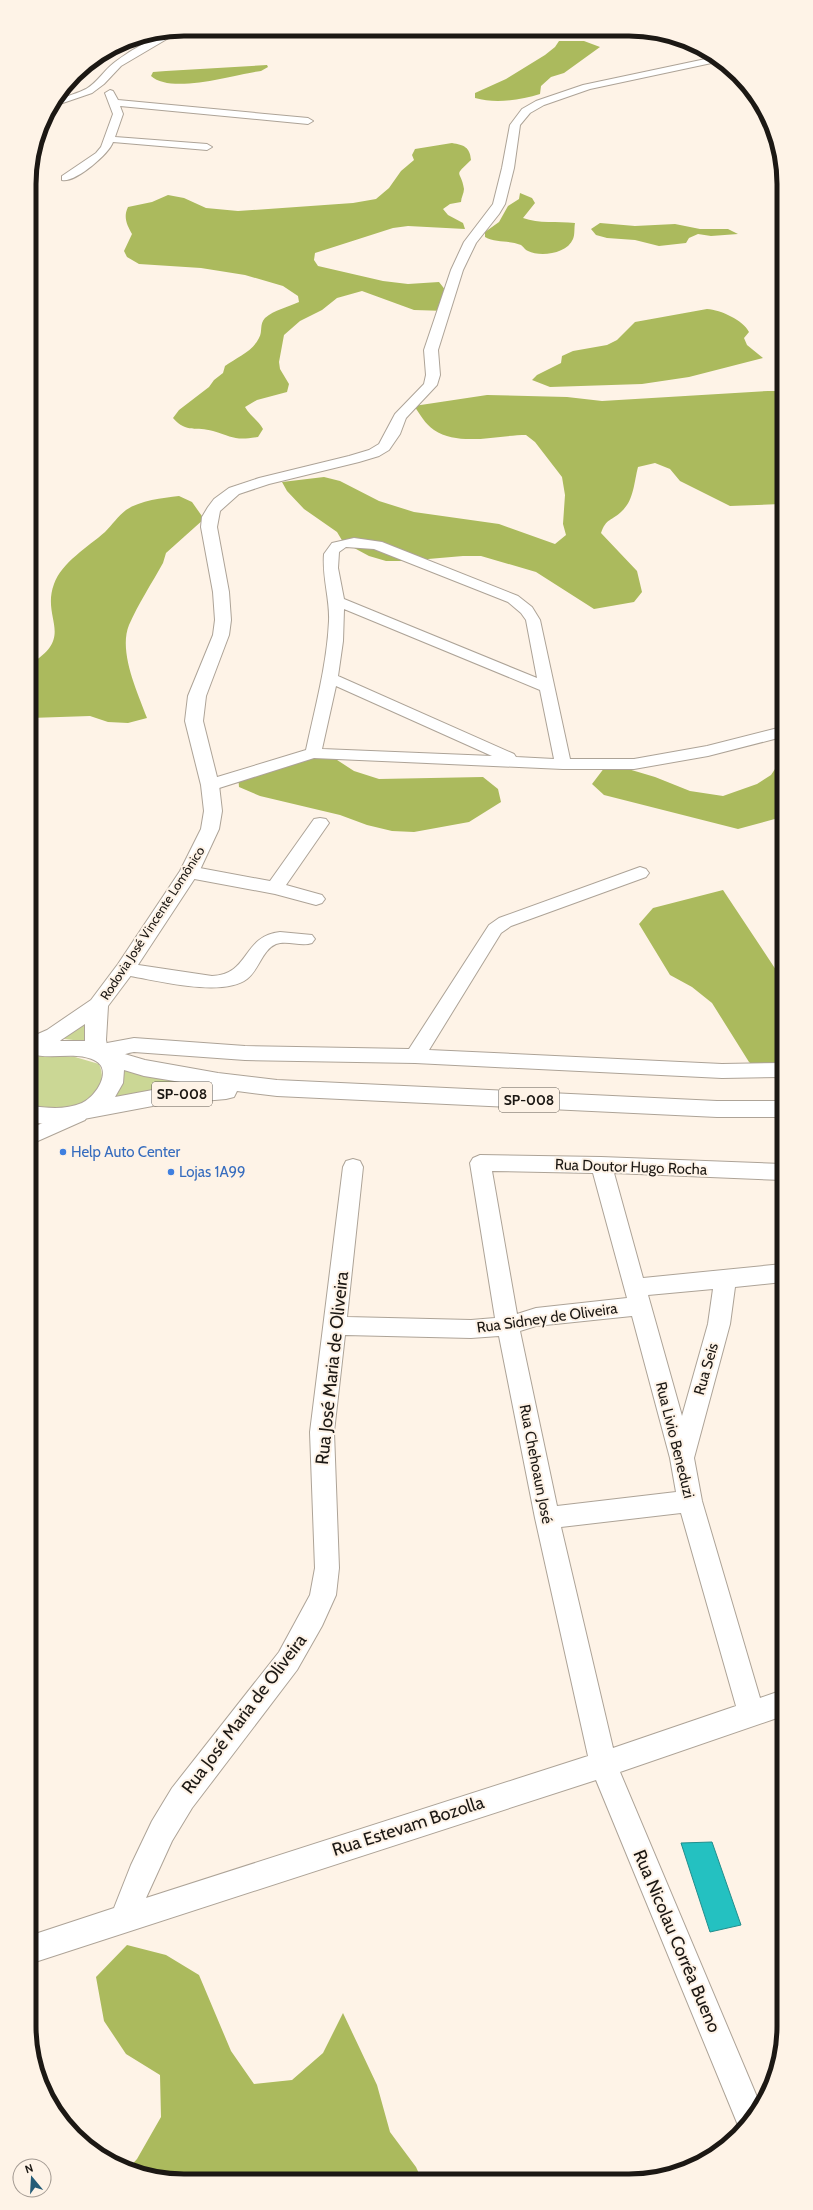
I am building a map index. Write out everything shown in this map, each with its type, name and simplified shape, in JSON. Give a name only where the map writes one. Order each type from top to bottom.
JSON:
[{"type":"main road","name":"Rodovia José Vincente Lomônico","points":[[36,1043],[54,1035],[98,1005],[125,969],[189,872],[210,829],[213,811],[210,785],[194,721],[197,696],[221,635],[223,620],[221,592],[209,527],[210,517],[213,510],[225,497],[247,486],[354,459],[374,453],[384,447],[393,434],[400,417],[430,385],[433,375],[431,350],[457,270],[470,242],[495,212],[499,204],[508,168],[515,125],[526,111],[540,103],[587,87],[710,61]]},
{"type":"main road","name":"Rodovia José Vincente Lomônico","points":[[88,1111],[110,1088],[112,1078],[111,1063],[96,1046],[95,1028],[98,1005]]},
{"type":"main road","name":"SP-008","points":[[36,1048],[67,1047],[85,1049],[144,1068],[218,1081],[277,1088],[717,1109],[777,1109]]},
{"type":"main road","name":"SP-008","points":[[36,1115],[52,1117],[158,1097],[277,1088]]},
{"type":"street","points":[[61,102],[81,95],[101,82],[118,64],[163,37]]},
{"type":"street","points":[[66,178],[100,155],[106,148],[117,120],[115,104],[109,91],[101,82]]},
{"type":"street","points":[[115,104],[308,121]]},
{"type":"street","points":[[98,138],[106,124],[110,110],[115,104]]},
{"type":"street","points":[[268,129],[274,118]]},
{"type":"street","points":[[109,138],[207,147]]},
{"type":"street","points":[[313,753],[330,678],[337,621],[337,601],[330,557],[333,550],[346,543],[361,542],[376,545],[513,599],[527,610],[533,620],[563,764]]},
{"type":"street","points":[[337,601],[546,687]]},
{"type":"street","points":[[330,678],[518,762]]},
{"type":"street","points":[[210,785],[313,753],[610,765],[654,762],[708,751],[777,733]]},
{"type":"street","points":[[444,758],[464,737]]},
{"type":"street","points":[[275,888],[320,823]]},
{"type":"street","points":[[189,872],[275,888],[316,899]]},
{"type":"street","points":[[415,1056],[487,939],[496,929],[505,922],[640,873]]},
{"type":"street","points":[[125,969],[212,982],[224,981],[237,977],[243,972],[262,945],[268,941],[282,938],[306,939]]},
{"type":"street","points":[[102,1054],[114,1048],[134,1045],[245,1053],[415,1056],[722,1071],[777,1070]]},
{"type":"street","points":[[36,1134],[52,1125],[88,1111]]},
{"type":"street","name":"Rua Doutor Hugo Rocha","points":[[480,1163],[601,1165],[777,1172]]},
{"type":"street","name":"Rua Chehoaun José","points":[[480,1163],[508,1326],[547,1518],[603,1764]]},
{"type":"street","name":"Rua Livio Beneduzi","points":[[601,1165],[682,1458],[690,1501],[750,1714]]},
{"type":"street","name":"Rua José Maria de Oliveira","points":[[124,1918],[156,1844],[182,1798],[288,1660],[313,1618],[323,1595],[327,1568],[327,1549],[322,1474],[322,1432],[353,1167]]},
{"type":"street","name":"Rua Sidney de Oliveira","points":[[335,1326],[412,1329],[508,1326],[536,1317],[725,1279],[777,1274]]},
{"type":"street","name":"Rua Seis","points":[[682,1458],[719,1324],[723,1304],[725,1279]]},
{"type":"street","points":[[547,1518],[690,1501]]},
{"type":"street","name":"Rua Estevam Bozolla","points":[[36,1948],[603,1764],[777,1705]]},
{"type":"street","name":"Rua Nicolau Corrêa Bueno","points":[[603,1764],[748,2113]]},
{"type":"green space","points":[[559,41],[584,41],[600,47],[564,73],[551,77],[541,86],[540,94],[500,101],[475,98],[475,93],[506,79],[545,55],[555,47]]},
{"type":"green space","points":[[267,65],[268,67],[261,71],[188,84],[173,84],[161,81],[151,76],[153,72]]},
{"type":"green space","points":[[452,143],[466,147],[471,160],[461,169],[459,174],[464,189],[461,202],[450,204],[443,209],[448,215],[463,223],[465,229],[408,226],[393,228],[315,253],[314,260],[318,266],[383,281],[408,284],[439,282],[450,296],[447,311],[414,310],[362,291],[337,298],[322,310],[300,321],[284,335],[279,362],[280,369],[289,384],[287,392],[257,400],[245,407],[263,429],[258,437],[230,437],[213,431],[187,428],[178,423],[173,418],[179,410],[209,387],[214,380],[223,373],[225,366],[244,354],[256,343],[265,318],[277,311],[299,302],[298,296],[283,286],[245,275],[201,268],[139,264],[127,257],[124,251],[132,234],[126,218],[128,207],[152,202],[168,195],[184,198],[206,208],[238,211],[353,203],[376,199],[389,188],[401,171],[414,160],[412,155],[415,149]]},
{"type":"green space","points":[[520,193],[532,198],[535,203],[523,218],[542,222],[575,223],[574,237],[570,244],[553,253],[539,254],[527,251],[521,245],[516,243],[494,240],[485,237],[485,232],[499,222],[508,206],[519,199]]},
{"type":"green space","points":[[600,223],[635,226],[675,224],[700,229],[728,229],[738,234],[711,236],[698,234],[689,238],[686,243],[659,246],[635,240],[607,238],[596,235],[591,229]]},
{"type":"green space","points":[[707,309],[731,316],[742,323],[749,332],[744,338],[747,345],[763,358],[689,377],[642,384],[550,387],[532,380],[537,375],[561,363],[562,356],[573,351],[607,345],[617,340],[635,322]]},
{"type":"green space","points":[[777,391],[777,504],[730,506],[680,481],[670,469],[655,463],[638,467],[629,502],[622,511],[607,522],[601,533],[637,571],[642,592],[634,602],[594,609],[536,572],[481,556],[386,561],[369,556],[343,542],[337,532],[304,509],[287,491],[282,482],[324,477],[340,481],[379,501],[414,512],[499,524],[555,544],[566,535],[563,524],[565,495],[562,477],[535,442],[526,435],[467,439],[444,435],[428,425],[414,406],[487,395],[567,397],[602,401]]},
{"type":"green space","points":[[179,496],[192,502],[204,519],[166,553],[163,563],[129,625],[126,636],[127,660],[134,685],[147,718],[128,723],[108,722],[90,716],[36,718],[36,660],[44,654],[51,645],[54,636],[51,596],[58,576],[76,555],[105,532],[126,510],[138,504]]},
{"type":"green space","points":[[314,758],[334,758],[354,771],[379,779],[483,777],[498,789],[501,802],[469,822],[414,832],[392,831],[367,825],[340,815],[260,796],[239,787],[238,775],[279,763]]},
{"type":"green space","points":[[608,763],[655,777],[690,791],[723,796],[757,784],[771,775],[777,766],[777,818],[738,829],[604,795],[592,784]]},
{"type":"green space","points":[[723,890],[777,971],[777,1076],[768,1077],[749,1062],[712,1003],[692,987],[670,975],[639,924],[653,908]]},
{"type":"green space","points":[[91,1016],[88,1039],[82,1041],[56,1038]]},
{"type":"green space","points":[[54,1055],[75,1057],[99,1064],[102,1079],[100,1086],[85,1103],[71,1109],[61,1111],[36,1109],[36,1057]]},
{"type":"green space","points":[[120,1070],[216,1086],[110,1100]]},
{"type":"green space","points":[[127,1945],[166,1955],[199,1975],[231,2051],[254,2084],[292,2080],[323,2053],[343,2013],[377,2085],[390,2132],[416,2167],[419,2174],[175,2174],[155,2171],[132,2165],[137,2159],[161,2117],[160,2075],[126,2054],[104,2021],[96,1977]]},
{"type":"water","points":[[712,1842],[741,1925],[710,1932],[681,1843]]},
{"type":"place","name":"Help Auto Center","points":[[63,1152]]},
{"type":"place","name":"Lojas 1A99","points":[[171,1172]]}]
